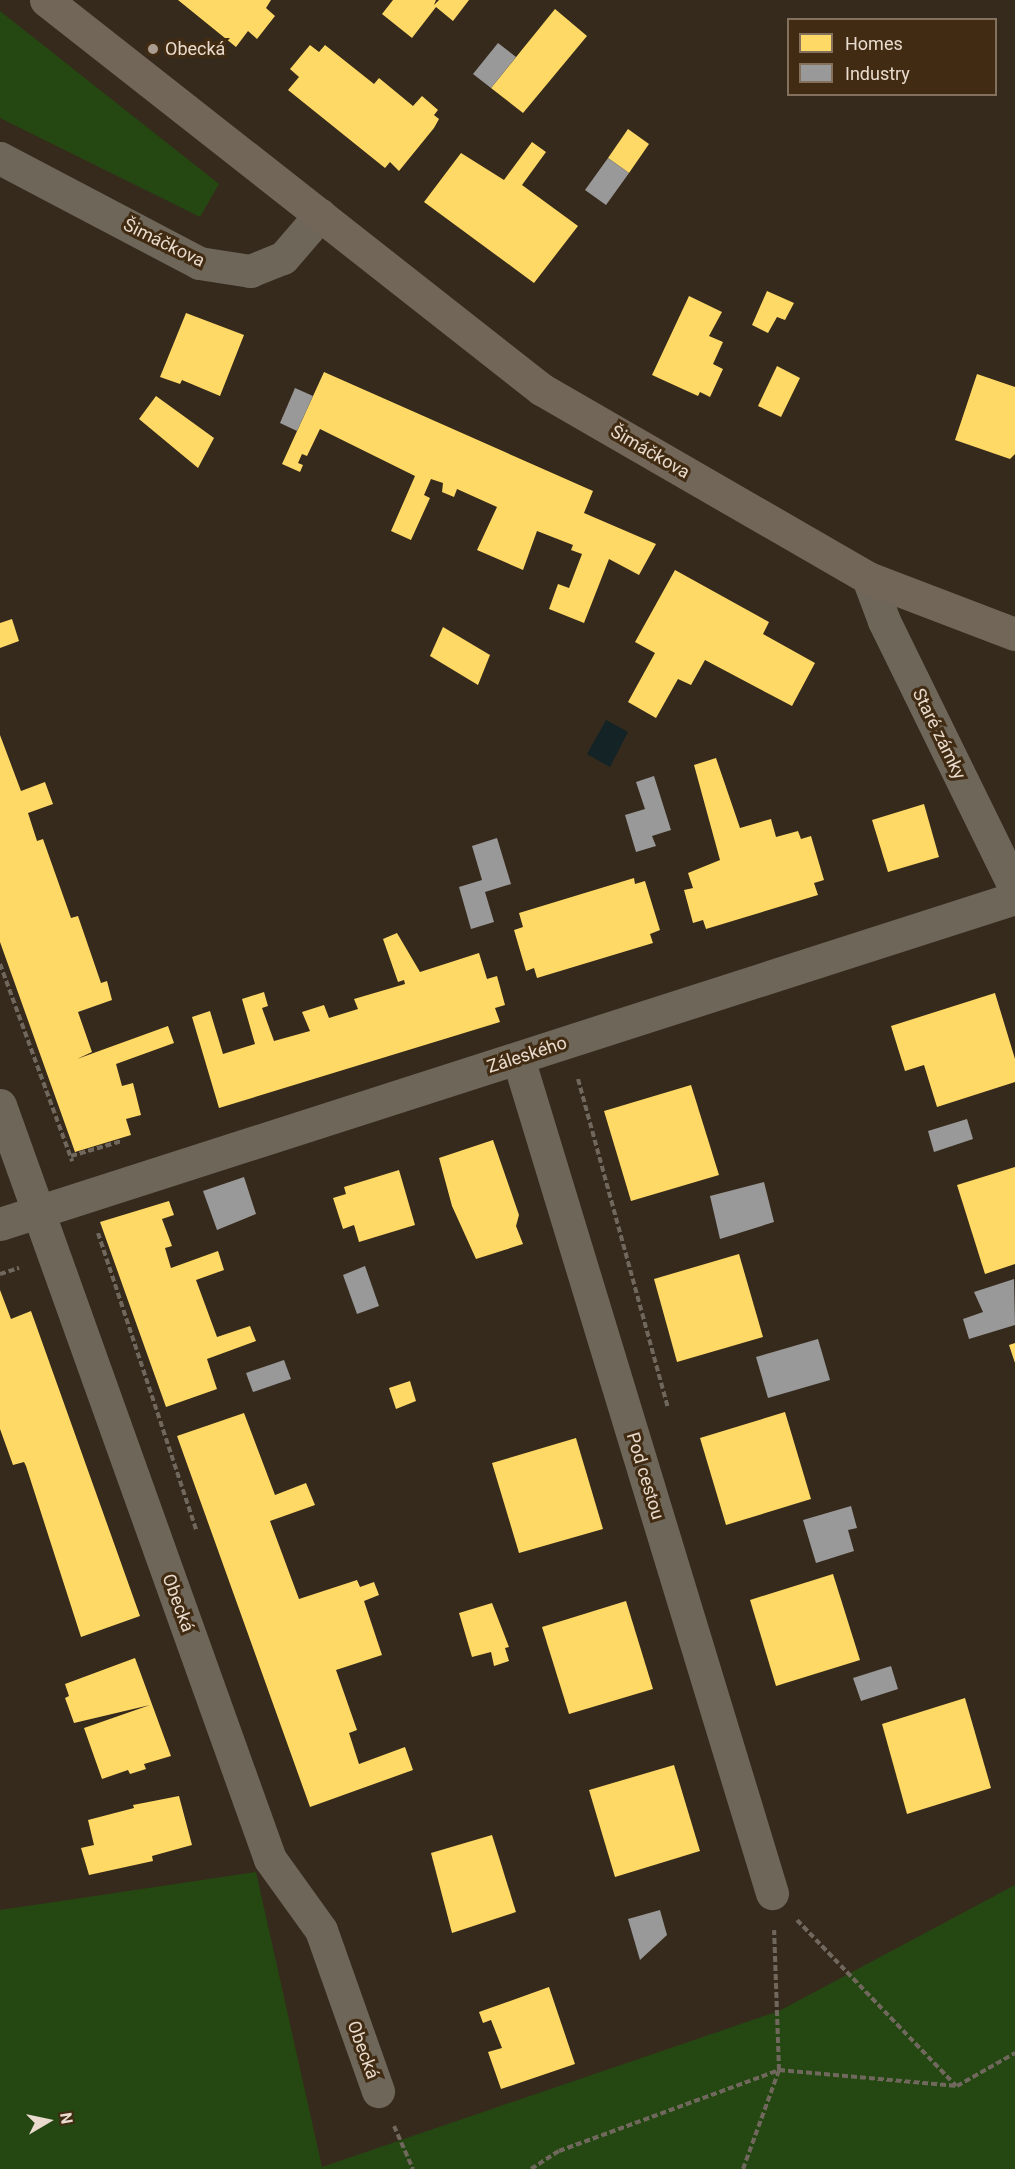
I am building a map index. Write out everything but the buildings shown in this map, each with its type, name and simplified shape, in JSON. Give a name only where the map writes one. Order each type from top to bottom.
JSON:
[{"type":"street","name":"Šimáčkova","points":[[46,0],[541,389],[868,578],[1015,634]]},
{"type":"street","name":"Šimáčkova","points":[[0,158],[199,264],[250,271],[283,258],[320,215]]},
{"type":"street","name":"Staré zámky","points":[[868,578],[884,621],[1015,888]]},
{"type":"street","name":"Záleského","points":[[0,1224],[1015,898]]},
{"type":"street","name":"Pod cestou","points":[[518,1058],[772,1893]]},
{"type":"street","name":"Obecká","points":[[0,1105],[270,1859],[321,1930],[378,2091]]},
{"type":"path","points":[[0,964],[86,1197]]},
{"type":"path","points":[[743,2169],[779,2070],[772,1893]]},
{"type":"path","points":[[772,1893],[957,2086]]},
{"type":"path","points":[[531,2169],[559,2151],[779,2070],[957,2086],[1015,2053]]},
{"type":"path","points":[[378,2091],[413,2169]]},
{"type":"green space","points":[[0,11],[219,184],[200,217],[0,118]]},
{"type":"green space","points":[[256,1872],[322,2167],[779,2011],[1015,1885],[1015,2169],[0,2169],[0,1910]]},
{"type":"shaded area","points":[[606,720],[628,732],[610,767],[587,754]]},
{"type":"place","name":"Obecká","points":[[153,49]]}]
